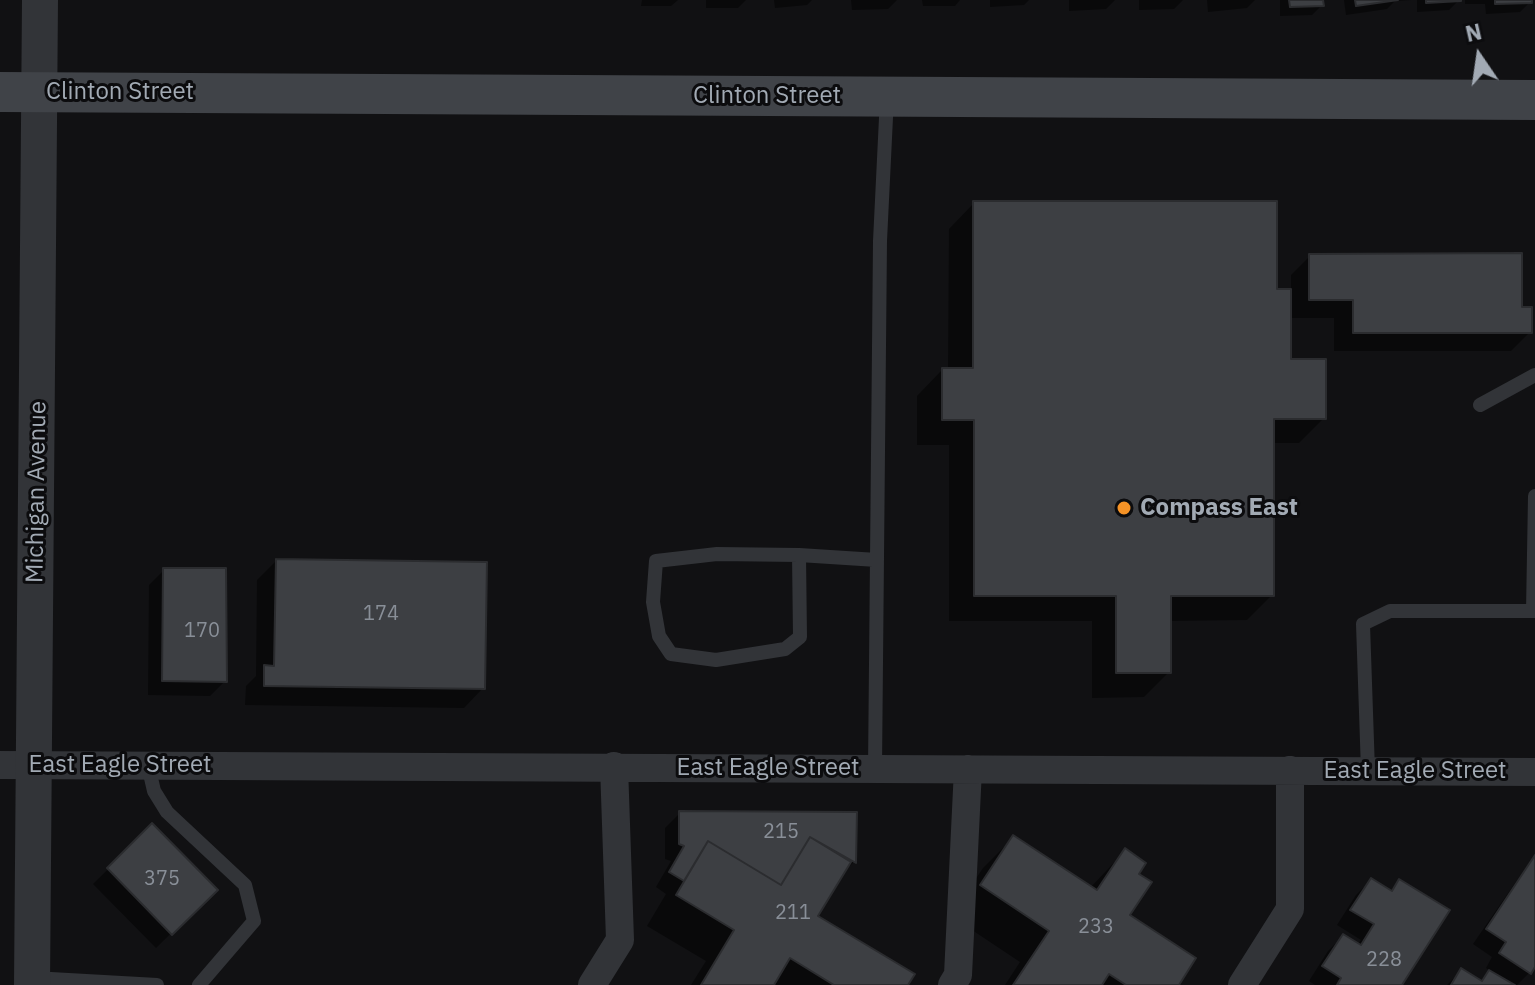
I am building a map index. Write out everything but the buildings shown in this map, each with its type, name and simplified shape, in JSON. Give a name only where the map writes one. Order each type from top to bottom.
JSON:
[{"type":"main road","name":"Clinton Street","points":[[19,92],[1535,100]]},
{"type":"street","name":"Michigan Avenue","points":[[32,981],[17,765],[19,92],[40,0]]},
{"type":"street","name":"East Eagle Street","points":[[17,765],[1535,772]]},
{"type":"street","points":[[592,985],[620,940],[614,766]]},
{"type":"street","points":[[952,985],[958,975],[968,769]]},
{"type":"street","points":[[1242,985],[1290,909],[1290,770]]},
{"type":"lane","points":[[875,768],[880,241],[887,97]]},
{"type":"lane","points":[[1480,405],[1535,375]]},
{"type":"lane","points":[[1368,771],[1363,624],[1390,611],[1534,611],[1535,496]]},
{"type":"lane","points":[[799,555],[800,637],[785,649],[716,660],[671,654],[659,636],[653,602],[656,561],[717,554],[799,555],[877,560]]},
{"type":"lane","points":[[148,765],[154,791],[167,812],[245,885],[254,921],[199,985]]},
{"type":"lane","points":[[32,981],[157,985]]},
{"type":"place","name":"Compass East","points":[[1124,508]]}]
